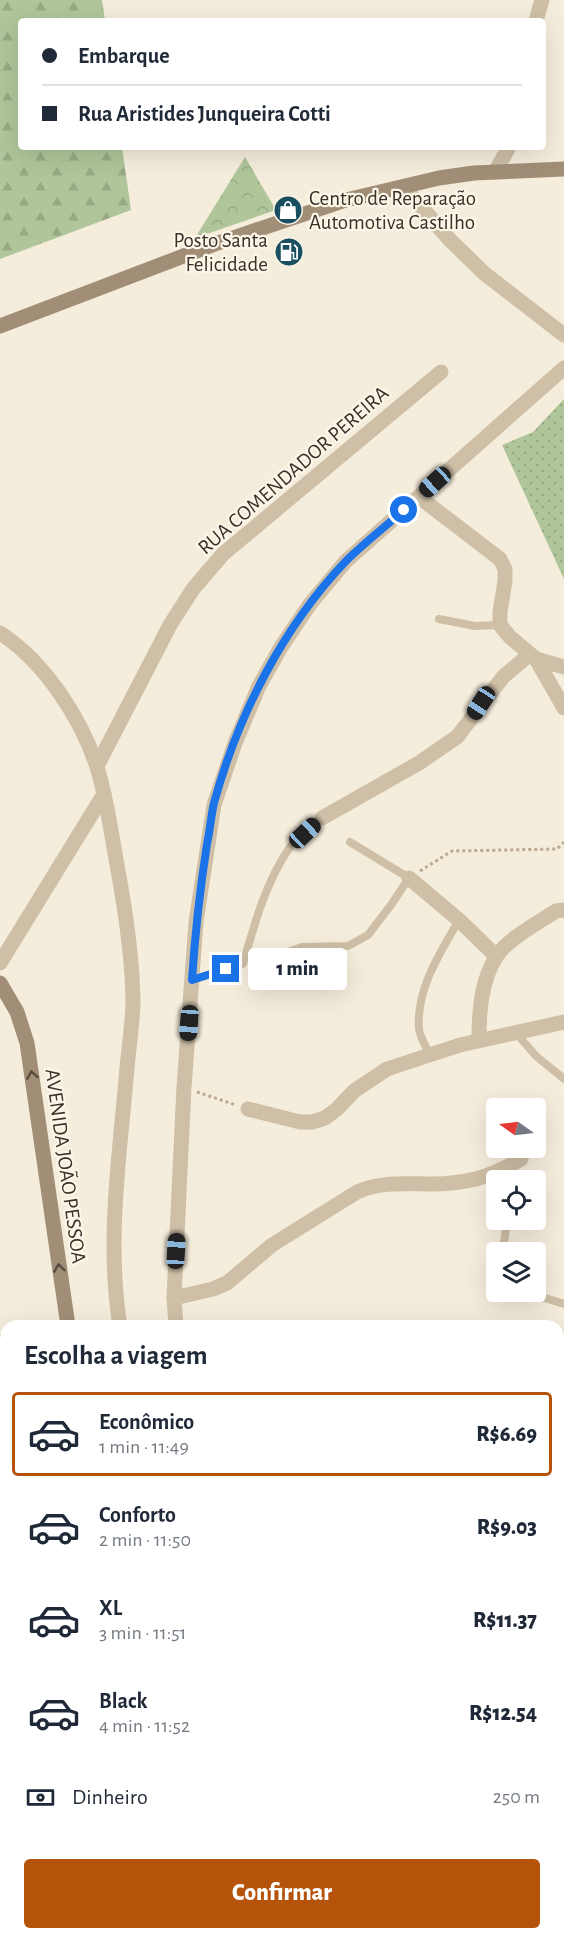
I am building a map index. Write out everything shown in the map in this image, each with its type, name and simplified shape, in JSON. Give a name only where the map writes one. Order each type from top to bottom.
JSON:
[{"type":"street","points":[[537,18],[542,0]]},
{"type":"street","points":[[495,172],[507,150]]},
{"type":"street","points":[[0,326],[215,244],[346,200],[439,178],[495,172],[564,169]]},
{"type":"street","points":[[404,187],[449,239],[485,274],[564,334]]},
{"type":"street","points":[[176,1320],[174,1298],[184,1087],[198,910],[214,805],[234,743],[259,686],[281,647],[310,604],[346,561],[564,368]]},
{"type":"street","name":"RUA COMENDADOR PEREIRA","points":[[97,766],[170,625],[192,589],[215,563],[270,514],[441,372]]},
{"type":"street","points":[[419,497],[500,559],[505,569],[500,625],[510,638],[533,657],[564,708]]},
{"type":"street","points":[[0,633],[25,654],[56,689],[83,731],[97,766],[104,794],[124,904],[133,1004],[113,1236],[120,1320]]},
{"type":"street","points":[[533,657],[564,667]]},
{"type":"street","points":[[322,818],[419,763],[457,737],[502,677],[533,657]]},
{"type":"street","points":[[0,963],[104,794]]},
{"type":"street","points":[[409,878],[459,920],[496,956]]},
{"type":"street","points":[[479,1040],[480,1005],[485,982],[496,956],[516,938],[556,911],[564,910]]},
{"type":"street","name":"AVENIDA JOÃO PESSOA","points":[[0,983],[17,1012],[27,1043],[67,1320]]},
{"type":"street","points":[[248,1109],[300,1122],[312,1122],[325,1118],[354,1091],[387,1069],[479,1040],[564,1022]]},
{"type":"street","points":[[509,1170],[521,1159]]},
{"type":"street","points":[[174,1298],[213,1289],[227,1283],[290,1232],[368,1186],[457,1183],[486,1178]]},
{"type":"lane","points":[[439,619],[475,626],[500,625]]},
{"type":"lane","points":[[192,980],[243,964],[272,879],[289,848],[322,818]]},
{"type":"lane","points":[[270,958],[302,947],[348,946],[368,935],[391,905],[409,878],[350,842]]},
{"type":"lane","points":[[430,1055],[419,1031],[420,1006],[431,968],[459,920]]},
{"type":"lane","points":[[516,1033],[536,1056],[564,1079]]},
{"type":"lane","points":[[546,1298],[564,1304]]},
{"type":"path","points":[[409,878],[452,851],[557,849],[564,842]]},
{"type":"path","points":[[184,1087],[248,1109]]},
{"type":"green space","points":[[0,0],[102,0],[105,18],[18,18],[18,150],[122,150],[131,210],[0,259]]},
{"type":"green space","points":[[245,157],[276,210],[195,238]]},
{"type":"green space","points":[[564,399],[564,579],[502,445],[533,432]]},
{"type":"place","name":"Centro de Reparação Automotiva Castilho","points":[[288,210]]},
{"type":"place","name":"Posto Santa Felicidade","points":[[289,252]]},
{"type":"route","points":[[226,969],[192,980],[202,874],[214,805],[234,743],[259,686],[281,647],[310,604],[346,561],[404,510]]}]
